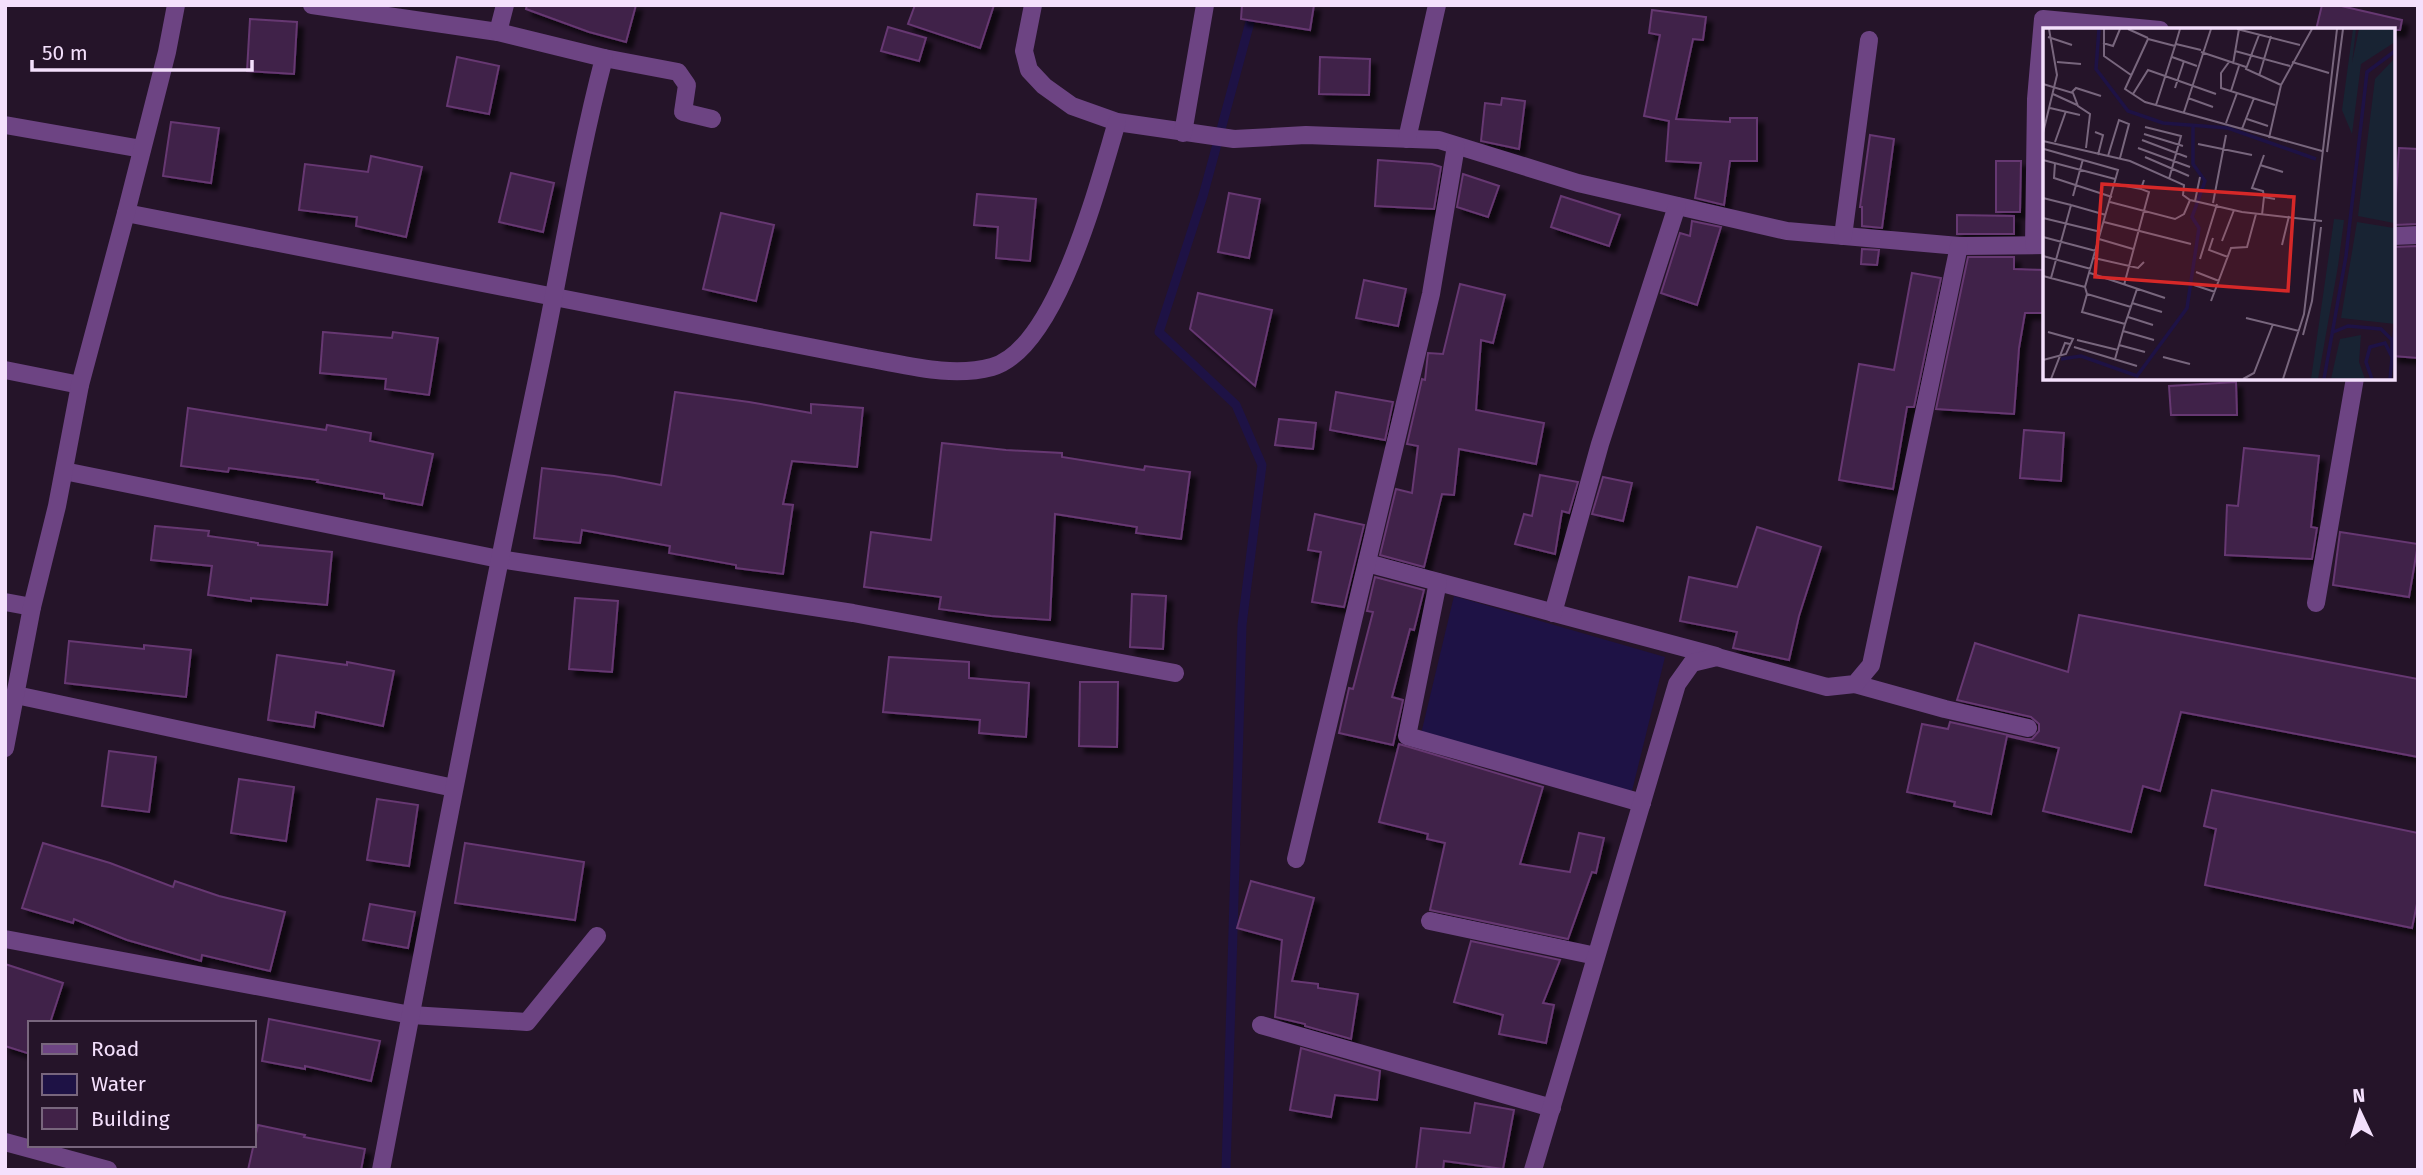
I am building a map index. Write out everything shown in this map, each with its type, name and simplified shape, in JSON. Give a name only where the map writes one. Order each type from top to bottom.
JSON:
[{"type":"street","points":[[5,748],[80,385],[126,213],[176,5]]},
{"type":"street","points":[[312,5],[498,32],[604,58],[678,72],[687,85],[683,112],[712,120]]},
{"type":"street","points":[[498,32],[505,5]]},
{"type":"street","points":[[1033,5],[1024,51],[1029,70],[1044,86],[1072,106],[1116,122],[1234,139],[1306,135],[1438,140],[1578,183],[1787,231],[1959,246],[2040,245],[2036,99],[2042,12],[2147,28]]},
{"type":"street","points":[[1191,134],[1205,5]]},
{"type":"street","points":[[1407,139],[1437,5]]},
{"type":"street","points":[[1843,236],[1868,40]]},
{"type":"street","points":[[381,1170],[584,135],[604,58]]},
{"type":"street","points":[[126,213],[866,358],[952,372],[993,367],[1014,357],[1056,299],[1088,219],[1116,122]]},
{"type":"street","points":[[5,125],[142,149]]},
{"type":"street","points":[[1296,859],[1431,294],[1456,146]]},
{"type":"street","points":[[1553,613],[1600,444],[1677,206]]},
{"type":"street","points":[[2395,236],[2418,235]]},
{"type":"street","points":[[1854,684],[1871,666],[1959,246]]},
{"type":"street","points":[[5,370],[80,385]]},
{"type":"street","points":[[2316,603],[2355,380]]},
{"type":"street","points":[[64,471],[499,559],[853,613],[1175,673]]},
{"type":"street","points":[[1367,563],[1828,687],[1854,684],[2028,728]]},
{"type":"street","points":[[1438,582],[1407,736],[1642,803]]},
{"type":"street","points":[[5,602],[32,607]]},
{"type":"street","points":[[1533,1170],[1677,684],[1692,663],[1717,657]]},
{"type":"street","points":[[16,695],[454,788]]},
{"type":"street","points":[[1430,921],[1597,956]]},
{"type":"street","points":[[5,939],[411,1015],[527,1022],[597,936]]},
{"type":"street","points":[[1261,1025],[1552,1108]]},
{"type":"street","points":[[5,1142],[108,1170]]},
{"type":"water","points":[[1454,596],[1665,657],[1632,791],[1421,734]]},
{"type":"building","points":[[527,5],[636,5],[626,42],[526,9]]},
{"type":"building","points":[[915,5],[994,5],[980,48],[908,24]]},
{"type":"building","points":[[1242,5],[1314,5],[1310,30],[1241,19]]},
{"type":"building","points":[[2322,5],[2337,5],[2402,20],[2400,30],[2316,28]]},
{"type":"building","points":[[1652,10],[1706,17],[1703,40],[1693,39],[1676,119],[1730,122],[1730,118],[1757,118],[1757,161],[1730,161],[1724,205],[1695,198],[1701,163],[1666,161],[1669,121],[1644,116],[1660,35],[1649,33]]},
{"type":"building","points":[[250,19],[297,22],[294,74],[247,71]]},
{"type":"building","points":[[888,27],[926,38],[919,61],[881,51]]},
{"type":"building","points":[[457,57],[499,66],[489,114],[447,106]]},
{"type":"building","points":[[1320,57],[1370,59],[1369,95],[1319,94]]},
{"type":"building","points":[[1502,98],[1525,101],[1519,149],[1481,141],[1485,103],[1501,105]]},
{"type":"building","points":[[171,122],[219,128],[211,183],[163,176]]},
{"type":"building","points":[[1870,135],[1894,139],[1882,228],[1862,226],[1860,207]]},
{"type":"building","points":[[2399,148],[2418,149],[2418,224],[2395,225]]},
{"type":"building","points":[[371,156],[422,167],[406,237],[356,226],[357,217],[299,210],[305,164],[368,172]]},
{"type":"building","points":[[1378,160],[1441,167],[1434,209],[1375,206]]},
{"type":"building","points":[[1996,161],[2021,161],[2020,212],[1996,212]]},
{"type":"building","points":[[511,173],[554,183],[543,232],[499,222]]},
{"type":"building","points":[[1463,174],[1499,186],[1488,217],[1457,207]]},
{"type":"building","points":[[1229,193],[1260,199],[1249,258],[1218,252]]},
{"type":"building","points":[[977,194],[1036,199],[1030,261],[996,258],[998,227],[974,225]]},
{"type":"building","points":[[1561,196],[1620,215],[1609,246],[1551,227]]},
{"type":"building","points":[[721,213],[774,225],[756,301],[703,289]]},
{"type":"building","points":[[1957,215],[2014,216],[2014,234],[1957,234]]},
{"type":"building","points":[[1692,221],[1721,227],[1697,305],[1661,293],[1680,233],[1690,236]]},
{"type":"building","points":[[2418,246],[2418,358],[2395,356],[2395,247]]},
{"type":"building","points":[[1862,249],[1879,250],[1877,265],[1861,264]]},
{"type":"building","points":[[1968,257],[2014,257],[2014,269],[2043,270],[2043,313],[2025,313],[2019,348],[2014,414],[1936,409]]},
{"type":"building","points":[[1912,273],[1941,278],[1914,407],[1907,407],[1893,489],[1839,480],[1859,364],[1894,370]]},
{"type":"building","points":[[1364,280],[1406,289],[1398,326],[1356,318]]},
{"type":"building","points":[[1460,284],[1505,295],[1493,343],[1481,340],[1476,410],[1544,423],[1536,464],[1459,449],[1454,495],[1442,494],[1424,567],[1380,555],[1396,489],[1412,493],[1418,446],[1407,444],[1422,379],[1425,380],[1428,353],[1443,354]]},
{"type":"building","points":[[1198,293],[1272,310],[1255,386],[1190,329]]},
{"type":"building","points":[[323,332],[392,338],[393,332],[438,338],[429,395],[385,389],[386,379],[320,373]]},
{"type":"building","points":[[2236,382],[2237,415],[2171,415],[2169,386]]},
{"type":"building","points":[[675,392],[811,413],[811,404],[863,408],[857,467],[792,461],[783,504],[793,505],[783,574],[736,568],[736,565],[669,553],[670,546],[582,530],[580,543],[534,538],[542,468],[614,476],[661,485]]},
{"type":"building","points":[[1336,392],[1393,402],[1385,440],[1330,430]]},
{"type":"building","points":[[188,408],[326,430],[327,425],[371,433],[370,441],[433,454],[422,505],[384,498],[384,494],[317,482],[318,480],[229,468],[228,472],[181,466]]},
{"type":"building","points":[[1279,419],[1316,423],[1313,449],[1275,445]]},
{"type":"building","points":[[2024,430],[2064,433],[2061,481],[2020,478]]},
{"type":"building","points":[[942,443],[1062,453],[1062,457],[1144,470],[1145,466],[1190,472],[1181,539],[1136,533],[1137,527],[1055,514],[1050,620],[939,609],[941,597],[864,587],[871,532],[931,540]]},
{"type":"building","points":[[2244,448],[2319,456],[2311,527],[2317,528],[2312,559],[2225,555],[2227,505],[2238,506]]},
{"type":"building","points":[[1540,475],[1578,482],[1569,513],[1562,511],[1555,554],[1515,544],[1524,514],[1532,516]]},
{"type":"building","points":[[1603,477],[1632,483],[1623,521],[1592,514]]},
{"type":"building","points":[[1315,514],[1364,525],[1344,607],[1312,602],[1321,552],[1308,550]]},
{"type":"building","points":[[155,526],[209,531],[208,536],[258,545],[332,552],[327,605],[251,598],[251,601],[208,595],[212,566],[151,560]]},
{"type":"building","points":[[1757,527],[1821,547],[1799,616],[1789,660],[1733,648],[1737,632],[1680,621],[1689,577],[1737,587]]},
{"type":"building","points":[[2340,532],[2418,544],[2409,597],[2333,585]]},
{"type":"building","points":[[1375,577],[1424,590],[1414,630],[1410,629],[1392,697],[1403,700],[1393,745],[1339,733],[1349,688],[1353,689],[1373,612],[1367,611]]},
{"type":"building","points":[[1132,594],[1166,596],[1163,649],[1130,647]]},
{"type":"building","points":[[575,598],[618,601],[612,672],[569,669]]},
{"type":"building","points":[[2079,615],[2418,679],[2418,757],[2181,712],[2160,791],[2143,786],[2131,832],[2043,811],[2059,748],[2007,736],[1991,814],[1954,806],[1955,802],[1907,792],[1922,724],[1948,729],[1950,722],[2026,739],[2032,739],[2039,731],[2039,724],[2031,717],[1957,700],[1975,643],[2068,672]]},
{"type":"building","points":[[69,641],[144,649],[144,645],[191,650],[186,697],[65,683]]},
{"type":"building","points":[[277,655],[347,665],[347,662],[394,671],[383,726],[316,712],[314,727],[268,720]]},
{"type":"building","points":[[889,657],[969,662],[969,678],[1029,683],[1026,737],[979,733],[980,720],[883,712]]},
{"type":"building","points":[[1080,682],[1118,682],[1117,747],[1079,746]]},
{"type":"building","points":[[1399,744],[1543,787],[1520,864],[1570,872],[1579,833],[1604,838],[1596,873],[1592,872],[1568,939],[1430,910],[1445,843],[1427,839],[1428,834],[1379,822]]},
{"type":"building","points":[[109,751],[156,757],[149,812],[102,806]]},
{"type":"building","points":[[239,779],[294,787],[286,841],[231,833]]},
{"type":"building","points":[[2212,790],[2418,833],[2418,899],[2412,928],[2205,885],[2216,829],[2204,826]]},
{"type":"building","points":[[377,799],[418,805],[409,866],[367,860]]},
{"type":"building","points":[[43,843],[110,863],[173,887],[175,881],[219,896],[285,912],[270,971],[202,955],[201,961],[127,940],[74,919],[73,923],[22,908]]},
{"type":"building","points":[[465,843],[584,862],[575,920],[455,903]]},
{"type":"building","points":[[1251,881],[1314,898],[1292,981],[1358,994],[1351,1039],[1275,1017],[1282,940],[1237,928]]},
{"type":"building","points":[[370,904],[415,912],[408,948],[363,940]]},
{"type":"building","points":[[1471,941],[1560,960],[1543,1003],[1554,1005],[1546,1043],[1499,1034],[1503,1015],[1454,1002]]},
{"type":"building","points":[[5,964],[63,983],[51,1021],[28,1021],[28,1053],[5,1046]]},
{"type":"building","points":[[269,1019],[380,1041],[371,1081],[305,1066],[305,1069],[262,1061]]},
{"type":"building","points":[[1301,1048],[1380,1071],[1377,1100],[1335,1095],[1331,1117],[1290,1110]]},
{"type":"building","points":[[1475,1103],[1514,1110],[1503,1169],[1444,1161],[1443,1170],[1416,1170],[1421,1128],[1470,1133]]},
{"type":"building","points":[[258,1125],[365,1149],[361,1170],[248,1170],[253,1147],[256,1147]]},
{"type":"waterway","points":[[1226,1170],[1242,625],[1262,465],[1236,405],[1159,332],[1203,196],[1253,11]]}]
